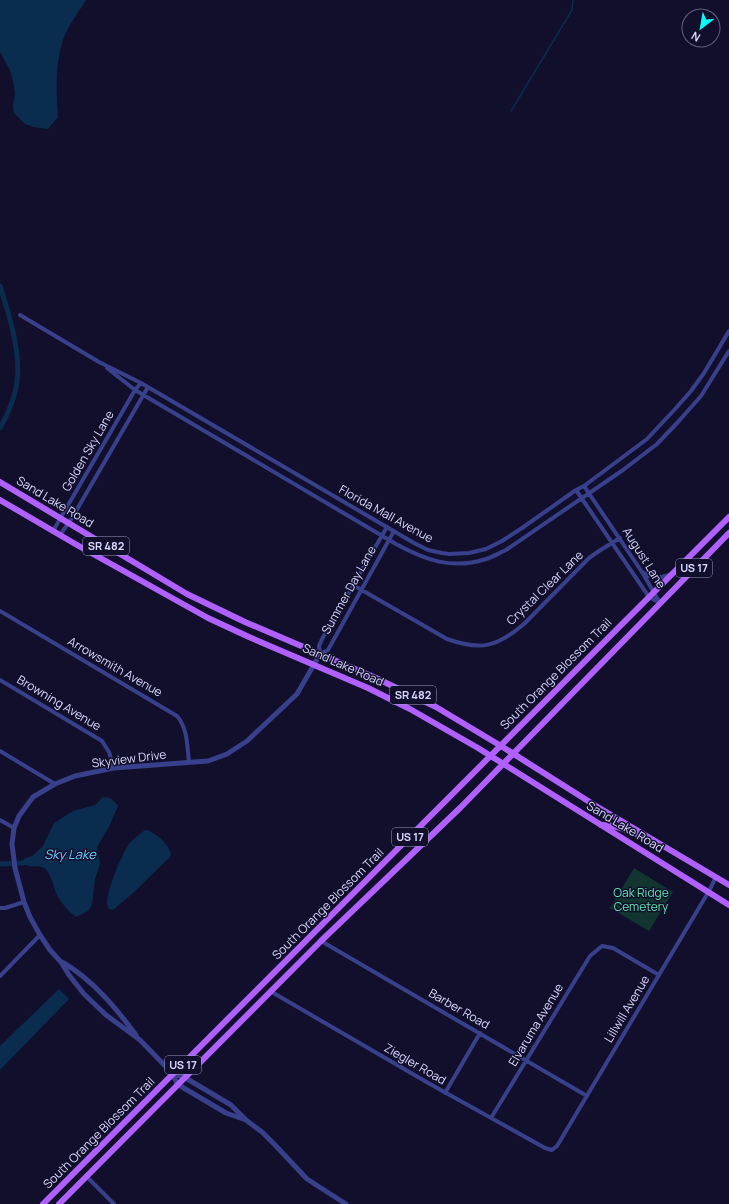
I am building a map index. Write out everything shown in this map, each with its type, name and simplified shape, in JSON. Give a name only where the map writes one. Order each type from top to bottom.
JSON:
[{"type":"main road","name":"Sand Lake Road","points":[[0,482],[166,582],[214,608],[402,690],[436,707],[596,806],[729,885]]},
{"type":"main road","name":"Sand Lake Road","points":[[0,500],[157,591],[208,618],[245,636],[391,699],[491,756],[729,905]]},
{"type":"main road","name":"South Orange Blossom Trail","points":[[46,1203],[729,517]]},
{"type":"main road","name":"South Orange Blossom Trail","points":[[59,1204],[321,940],[514,754],[729,533]]},
{"type":"main road","points":[[208,618],[214,608]]},
{"type":"main road","points":[[601,825],[608,824],[617,826],[669,848]]},
{"type":"main road","points":[[321,940],[319,937],[319,931],[322,925]]},
{"type":"main road","points":[[311,951],[313,934]]},
{"type":"street","name":"Florida Mall Avenue","points":[[20,315],[99,362],[148,387],[421,547],[435,552],[449,554],[469,553],[486,549],[502,541],[584,486],[646,439],[676,408],[704,373],[729,331]]},
{"type":"street","name":"Florida Mall Avenue","points":[[99,362],[136,390],[389,540],[410,552],[432,561],[447,564],[467,563],[486,559],[506,550],[623,470],[657,444],[678,422],[707,387],[729,351]]},
{"type":"street","name":"Golden Sky Lane","points":[[53,531],[141,383]]},
{"type":"street","name":"Golden Sky Lane","points":[[60,535],[148,387]]},
{"type":"street","points":[[198,427],[203,419]]},
{"type":"street","name":"August Lane","points":[[584,486],[620,538],[660,603]]},
{"type":"street","name":"August Lane","points":[[576,490],[649,597],[660,603]]},
{"type":"street","name":"Summer Day Lane","points":[[387,527],[320,642],[320,654],[328,650],[394,531]]},
{"type":"street","name":"Crystal Clear Lane","points":[[353,584],[361,590],[447,638],[463,644],[484,646],[500,641],[512,634],[524,624],[589,558],[611,542],[620,538]]},
{"type":"street","points":[[642,572],[655,578],[672,574]]},
{"type":"street","name":"Arrowsmith Avenue","points":[[0,611],[177,716],[182,722],[186,731],[189,762]]},
{"type":"street","name":"Skyview Drive","points":[[140,1040],[106,1014],[84,994],[40,935],[24,902],[15,868],[12,844],[14,828],[19,816],[33,797],[55,784],[76,776],[114,768],[208,761],[227,754],[248,741],[297,694],[306,681],[320,654]]},
{"type":"street","name":"Browning Avenue","points":[[0,680],[102,741],[109,752],[114,768]]},
{"type":"street","points":[[0,751],[55,784]]},
{"type":"street","points":[[0,820],[14,828]]},
{"type":"street","name":"Lillwill Avenue","points":[[552,1150],[557,1146],[716,877]]},
{"type":"street","points":[[0,908],[5,908],[24,902]]},
{"type":"street","points":[[0,976],[40,935]]},
{"type":"street","name":"Barber Road","points":[[321,940],[587,1096]]},
{"type":"street","name":"Elvaruma Avenue","points":[[491,1118],[590,956],[602,946],[613,948],[659,975]]},
{"type":"street","name":"Skyview Drive","points":[[61,962],[76,970],[93,986],[126,1022],[140,1040],[173,1074]]},
{"type":"street","name":"Ziegler Road","points":[[270,992],[445,1093],[545,1148],[552,1150]]},
{"type":"street","points":[[445,1093],[480,1033]]},
{"type":"street","points":[[173,1074],[184,1077],[231,1105],[246,1120],[262,1132],[307,1179],[346,1204]]},
{"type":"street","points":[[173,1074],[177,1084],[226,1113],[246,1120]]},
{"type":"street","points":[[86,1176],[114,1204]]},
{"type":"green space","name":"Oak Ridge Cemetery","points":[[634,868],[673,892],[649,931],[610,908]]},
{"type":"water","points":[[0,0],[86,0],[69,27],[61,47],[57,77],[58,117],[48,129],[33,127],[25,124],[14,113],[13,107],[15,93],[13,81],[10,70],[0,52]]},
{"type":"water","name":"Sky Lake","points":[[103,797],[112,799],[118,806],[109,827],[97,847],[100,864],[95,879],[92,905],[88,911],[76,917],[66,908],[58,897],[48,872],[40,866],[26,865],[24,864],[23,860],[32,856],[43,846],[54,823],[73,811],[95,805]]},
{"type":"water","points":[[145,830],[153,833],[161,839],[170,850],[171,854],[169,858],[133,893],[113,910],[109,909],[107,903],[109,890],[122,856],[131,842]]},
{"type":"water","points":[[59,989],[69,999],[0,1070],[0,1046]]},
{"type":"waterway","points":[[511,111],[572,10],[573,0]]},
{"type":"waterway","points":[[0,286],[16,346],[18,370],[13,400],[0,428]]},
{"type":"waterway","points":[[0,864],[24,863]]}]
